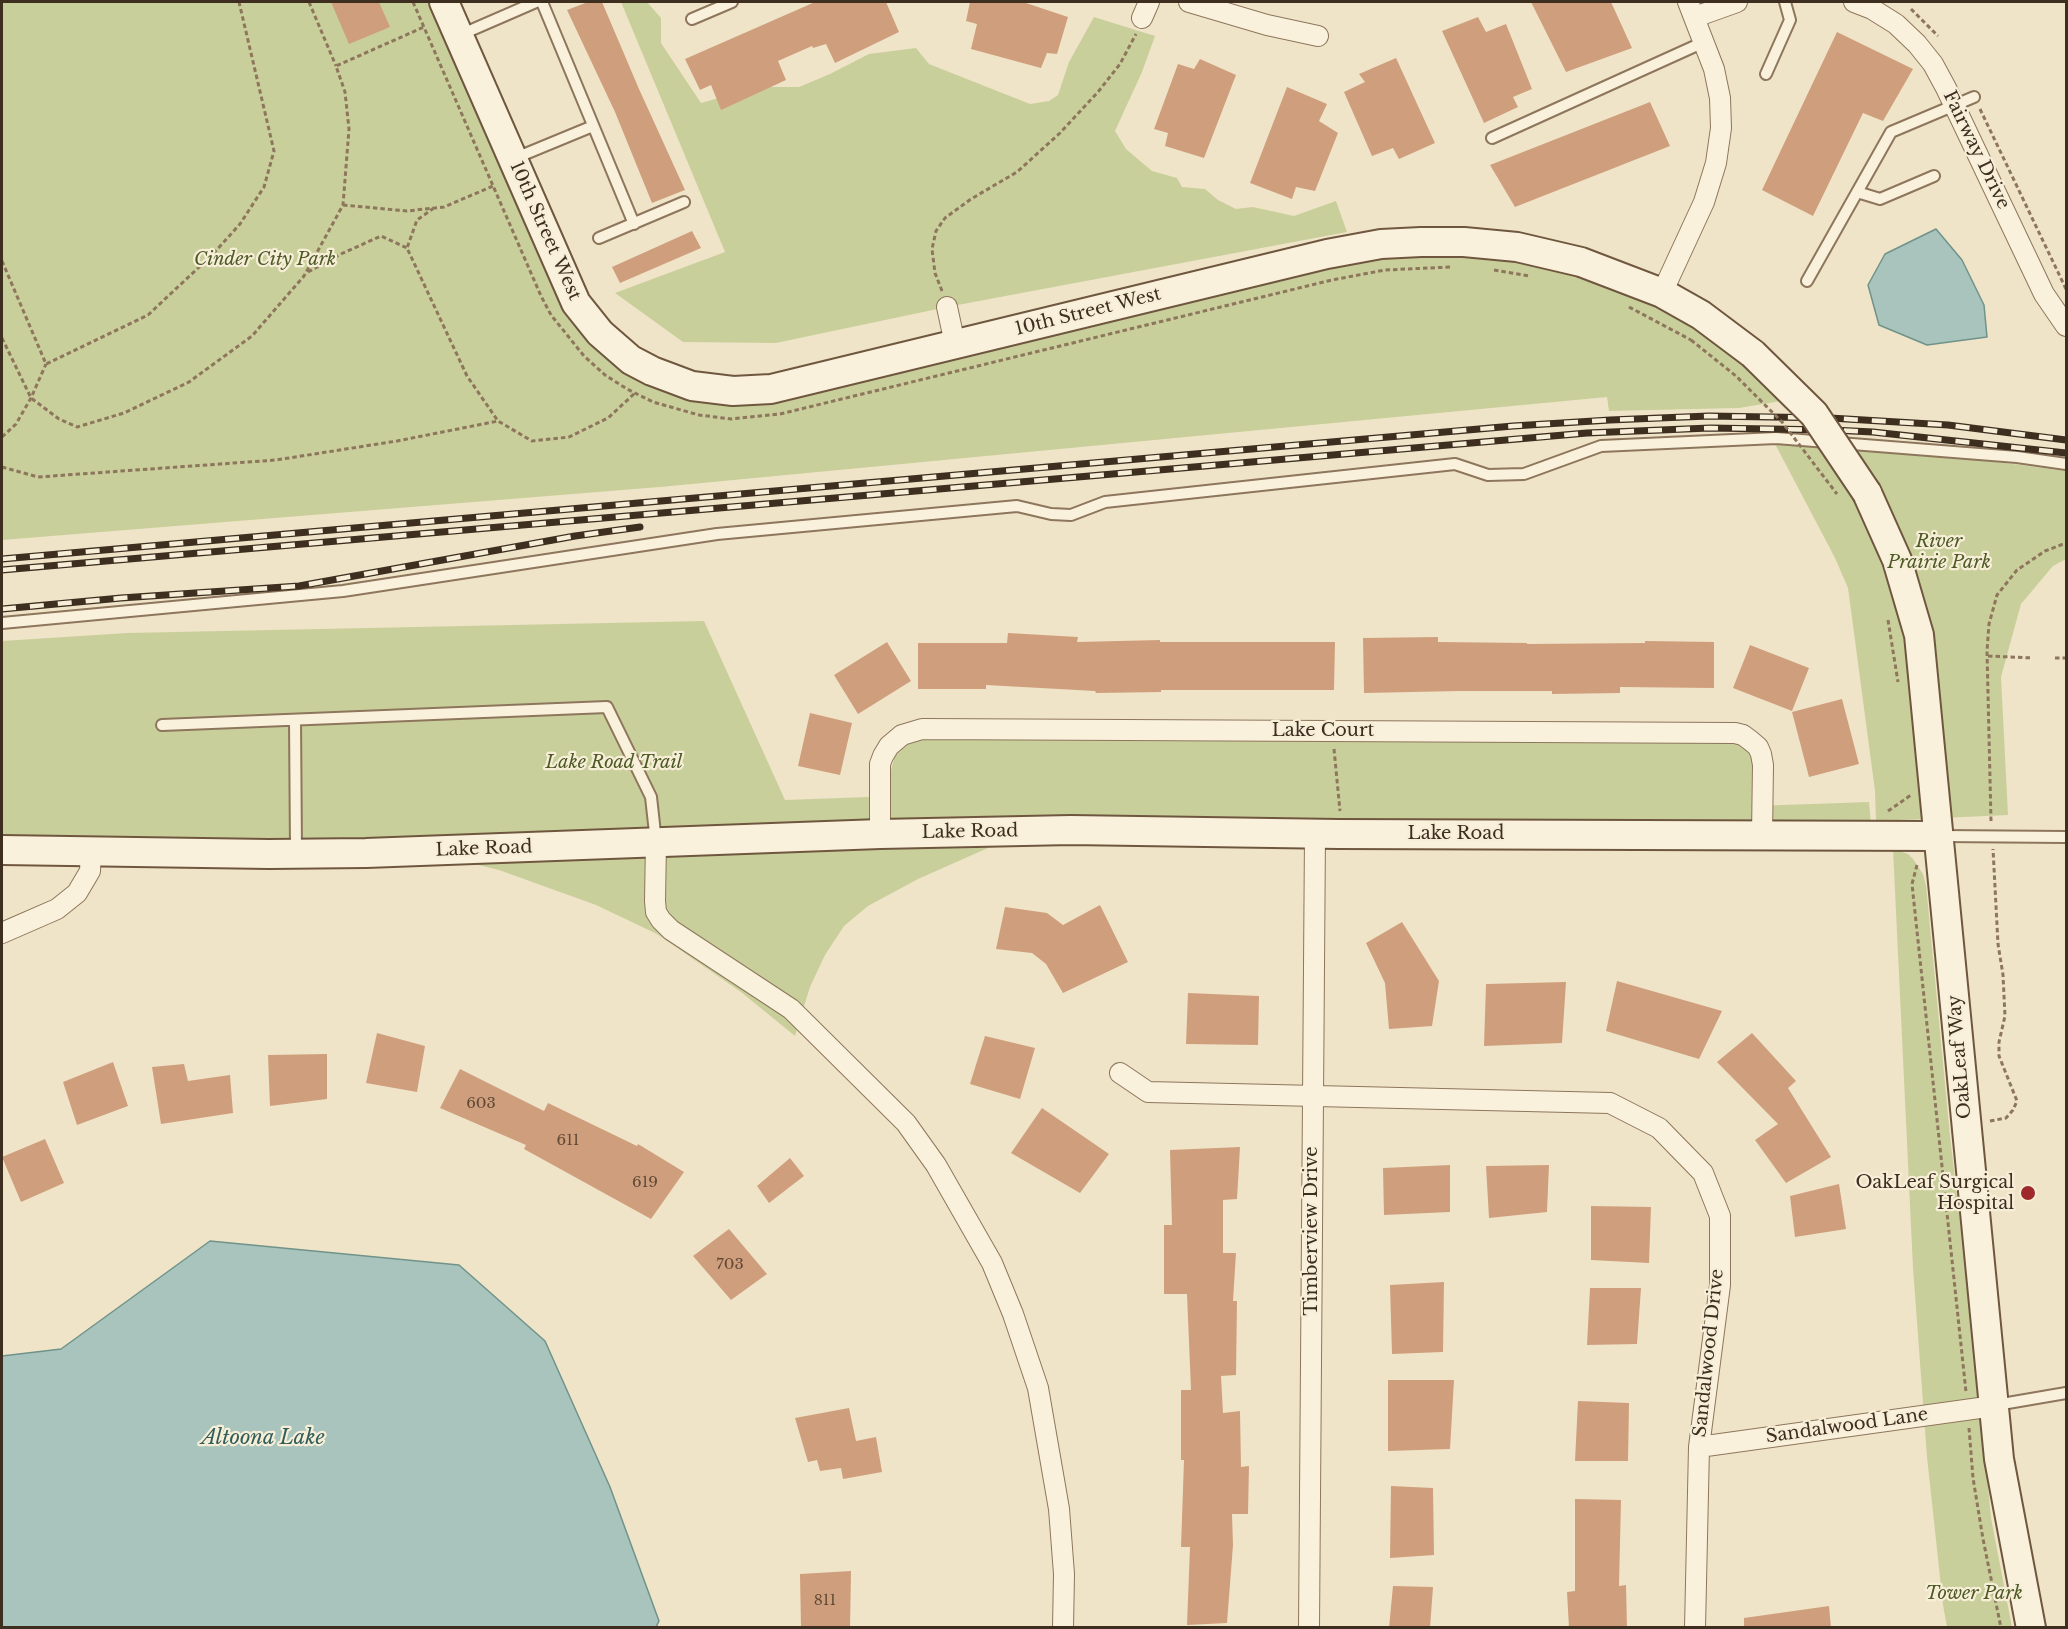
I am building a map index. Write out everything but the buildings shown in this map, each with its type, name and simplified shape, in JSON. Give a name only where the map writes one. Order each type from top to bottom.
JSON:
[{"type":"street","name":"10th Street West","points":[[444,2],[569,289],[587,318],[632,360],[672,380],[692,386],[733,391],[771,389],[1327,254],[1404,242],[1464,242],[1527,249],[1581,262],[1662,293],[1701,315],[1753,354],[1814,414],[1832,437],[1855,497]]},
{"type":"street","points":[[1189,2],[1267,25],[1318,36]]},
{"type":"street","points":[[1662,293],[1704,202],[1716,163],[1721,128],[1714,69],[1691,10],[1737,2]]},
{"type":"street","name":"Fairway Drive","points":[[1854,2],[1872,9],[1896,24],[1917,44],[1933,64],[2044,294],[2067,326]]},
{"type":"street","points":[[947,307],[956,344]]},
{"type":"street","name":"OakLeaf Way","points":[[1855,497],[1897,560],[1909,594],[1919,635],[1928,836],[1981,1408],[1999,1459],[2031,1628]]},
{"type":"street","name":"Lake Court","points":[[880,834],[880,764],[883,756],[895,740],[911,731],[933,729],[1735,733],[1751,741],[1758,747],[1761,754],[1763,765],[1762,835]]},
{"type":"street","name":"Lake Road","points":[[2,850],[366,853],[880,834],[1071,830],[1327,834],[1928,836]]},
{"type":"street","name":"Timberview Drive","points":[[1309,1628],[1313,1097],[1327,834]]},
{"type":"street","points":[[656,842],[655,902],[656,912],[661,920],[671,930],[791,1009],[906,1123],[936,1165],[992,1263],[1013,1314],[1038,1388],[1059,1509],[1064,1574],[1064,1628]]},
{"type":"street","points":[[2,933],[57,909],[77,893],[90,871],[91,851]]},
{"type":"street","name":"Sandalwood Drive","points":[[1120,1073],[1148,1092],[1610,1103],[1659,1128],[1703,1173],[1720,1216],[1720,1285],[1699,1447],[1695,1628]]},
{"type":"street","name":"Sandalwood Lane","points":[[1699,1447],[1981,1408]]},
{"type":"lane","points":[[459,36],[537,2]]},
{"type":"lane","points":[[542,2],[634,224]]},
{"type":"lane","points":[[692,19],[732,2]]},
{"type":"lane","points":[[1766,74],[1790,20],[1785,2]]},
{"type":"lane","points":[[1492,138],[1704,42]]},
{"type":"lane","points":[[1807,281],[1891,132],[1955,107],[1974,97]]},
{"type":"lane","points":[[515,166],[593,126]]},
{"type":"lane","points":[[1857,192],[1880,199],[1934,176]]},
{"type":"lane","points":[[599,238],[684,202]]},
{"type":"lane","points":[[2,623],[343,591],[717,534],[1017,506],[1051,514],[1071,515],[1105,502],[1455,464],[1488,475],[1524,474],[1601,446],[1776,438],[2017,457],[2067,464]]},
{"type":"lane","points":[[162,725],[607,707],[651,796],[656,842]]},
{"type":"lane","points":[[295,720],[297,854]]},
{"type":"lane","points":[[1928,836],[2067,837]]},
{"type":"lane","points":[[1981,1408],[2067,1393]]},
{"type":"path","points":[[2,437],[16,424],[46,364],[148,315],[213,254],[240,224],[264,187],[274,151],[239,2]]},
{"type":"path","points":[[2,338],[31,398],[59,419],[77,427],[124,414],[189,382],[252,336],[307,273],[344,205],[349,129],[345,92],[309,2]]},
{"type":"path","points":[[412,2],[551,315],[584,356],[605,375],[653,402],[699,415],[730,419],[804,409],[1332,280],[1385,270],[1454,267]]},
{"type":"path","points":[[947,307],[935,273],[932,249],[936,231],[945,218],[971,199],[1017,172],[1060,133],[1120,64],[1145,10]]},
{"type":"path","points":[[336,66],[424,27]]},
{"type":"path","points":[[344,205],[407,211],[444,207],[492,186],[515,166]]},
{"type":"path","points":[[407,248],[417,220],[434,208]]},
{"type":"path","points":[[307,273],[381,236],[407,248],[467,376],[498,421],[532,441],[569,437],[608,418],[635,393]]},
{"type":"path","points":[[2,261],[46,364]]},
{"type":"path","points":[[1486,269],[1531,276]]},
{"type":"path","points":[[1626,306],[1691,340],[1736,376],[1782,422],[1837,494],[1855,497]]},
{"type":"path","points":[[2,467],[38,477],[276,460],[397,441],[498,421]]},
{"type":"path","points":[[1887,616],[1893,637],[1899,687]]},
{"type":"path","points":[[1988,656],[2033,658]]},
{"type":"path","points":[[2055,658],[2067,658]]},
{"type":"path","points":[[1327,834],[1340,813],[1332,731]]},
{"type":"path","points":[[1910,784],[1928,836],[1917,863],[1912,884],[1981,1408],[1975,1488],[2001,1628]]},
{"type":"green space","name":"Cinder City Park","points":[[2,2],[444,2],[569,289],[615,346],[733,391],[1421,242],[1625,278],[1799,398],[1739,408],[1609,411],[1607,397],[660,487],[2,540]]},
{"type":"green space","points":[[621,2],[647,2],[661,18],[661,43],[701,103],[758,87],[799,87],[869,54],[916,48],[929,64],[1030,104],[1049,101],[1058,95],[1069,62],[1094,17],[1155,36],[1142,72],[1115,131],[1126,149],[1152,171],[1177,178],[1182,187],[1205,189],[1218,200],[1236,209],[1253,207],[1294,216],[1336,201],[1347,232],[947,307],[776,343],[683,342],[615,293],[725,252]]},
{"type":"green space","name":"River Prairie Park","points":[[1774,442],[1975,459],[2066,471],[2066,559],[2053,566],[2021,604],[2001,677],[2008,815],[1876,821],[1875,791],[1848,588],[1835,558]]},
{"type":"green space","name":"Lake Road Trail","points":[[704,621],[785,800],[868,797],[890,791],[889,777],[895,756],[909,742],[929,738],[1737,742],[1748,750],[1753,761],[1753,806],[1869,802],[1872,836],[997,844],[918,879],[868,906],[844,926],[825,955],[810,987],[795,1036],[741,992],[657,934],[596,905],[499,870],[462,861],[2,841],[2,641],[127,633]]},
{"type":"green space","name":"Tower Park","points":[[1893,849],[1908,854],[1913,859],[1923,874],[1926,885],[1991,1518],[2012,1627],[1947,1627],[1943,1605],[1927,1457],[1913,1268]]},
{"type":"water","points":[[1936,229],[1962,260],[1984,305],[1987,337],[1927,345],[1879,325],[1868,285],[1885,254]]},
{"type":"water","name":"Altoona Lake","points":[[210,1241],[459,1265],[545,1341],[610,1487],[659,1621],[656,1627],[2,1627],[2,1356],[61,1349]]},
{"type":"railway","points":[[2,559],[1513,426],[1610,420],[1709,416],[1830,418],[1948,425],[2066,440]]},
{"type":"railway","points":[[2,570],[1587,433],[1710,428],[1832,430],[1873,432],[2066,453]]},
{"type":"railway","points":[[2,609],[299,586],[575,536],[640,527]]},
{"type":"place","name":"OakLeaf Surgical Hospital","points":[[2028,1193]]}]
